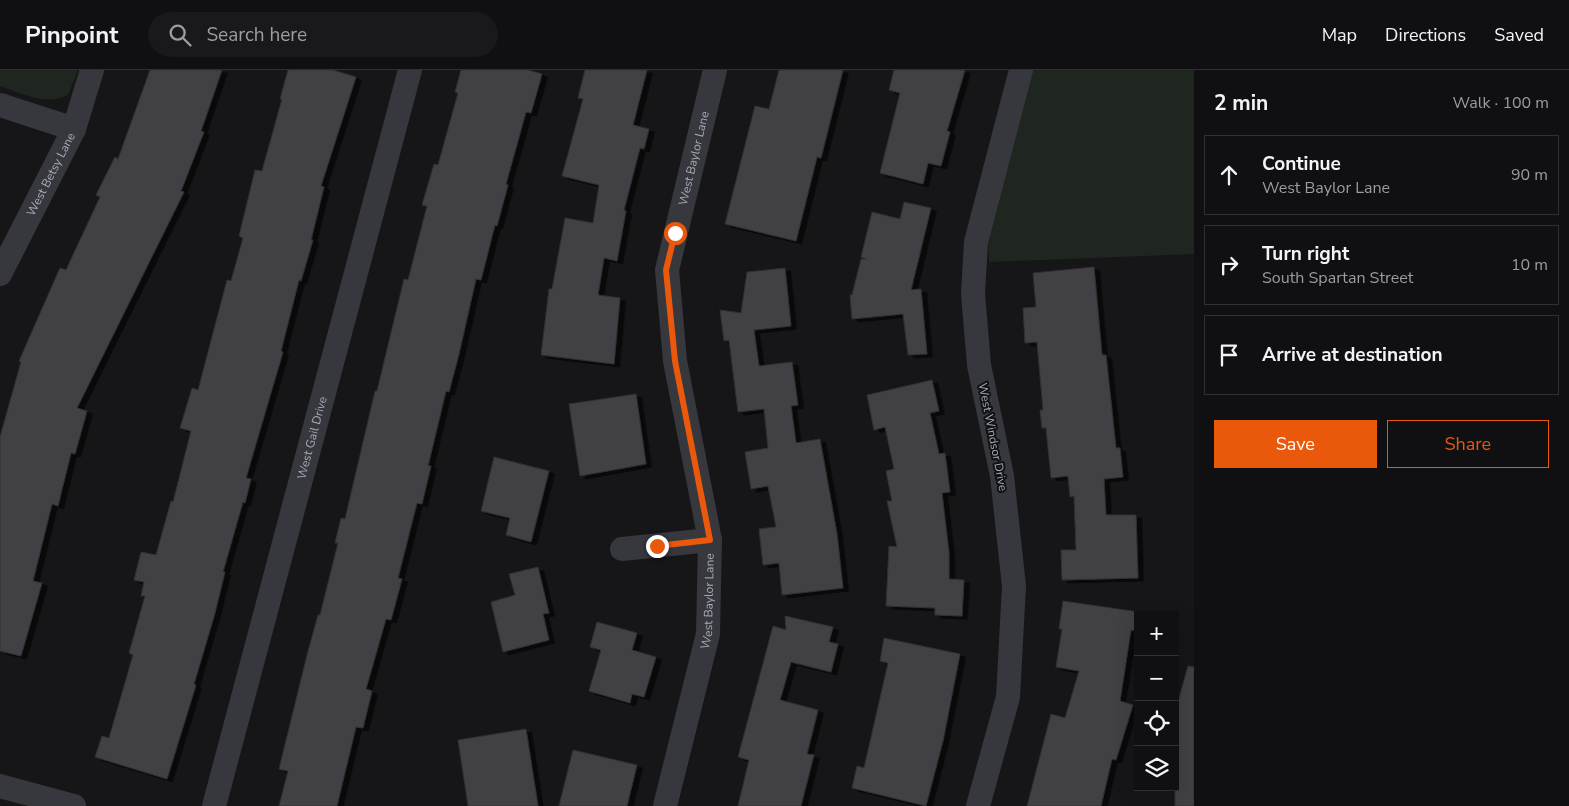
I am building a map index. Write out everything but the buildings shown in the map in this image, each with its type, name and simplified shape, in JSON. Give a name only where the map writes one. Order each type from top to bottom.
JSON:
[{"type":"street","name":"West Betsy Lane","points":[[0,274],[74,128],[92,70]]},
{"type":"street","name":"West Gail Drive","points":[[214,806],[410,70]]},
{"type":"street","name":"West Baylor Lane","points":[[665,806],[708,634],[710,540],[675,361],[666,270],[715,70]]},
{"type":"street","name":"West Windsor Drive","points":[[978,806],[1008,697],[1014,586],[1002,476],[979,365],[973,286],[976,242],[1021,70]]},
{"type":"street","points":[[0,105],[74,128]]},
{"type":"street","points":[[622,550],[710,540]]},
{"type":"street","points":[[0,786],[61,804]]},
{"type":"shaded area","points":[[0,70],[78,70],[68,95],[59,98],[42,99],[0,86]]},
{"type":"shaded area","points":[[1032,70],[1194,70],[1194,254],[989,262],[988,237]]},
{"type":"route","points":[[657,546],[710,540],[675,361],[666,270],[675,233]]}]
